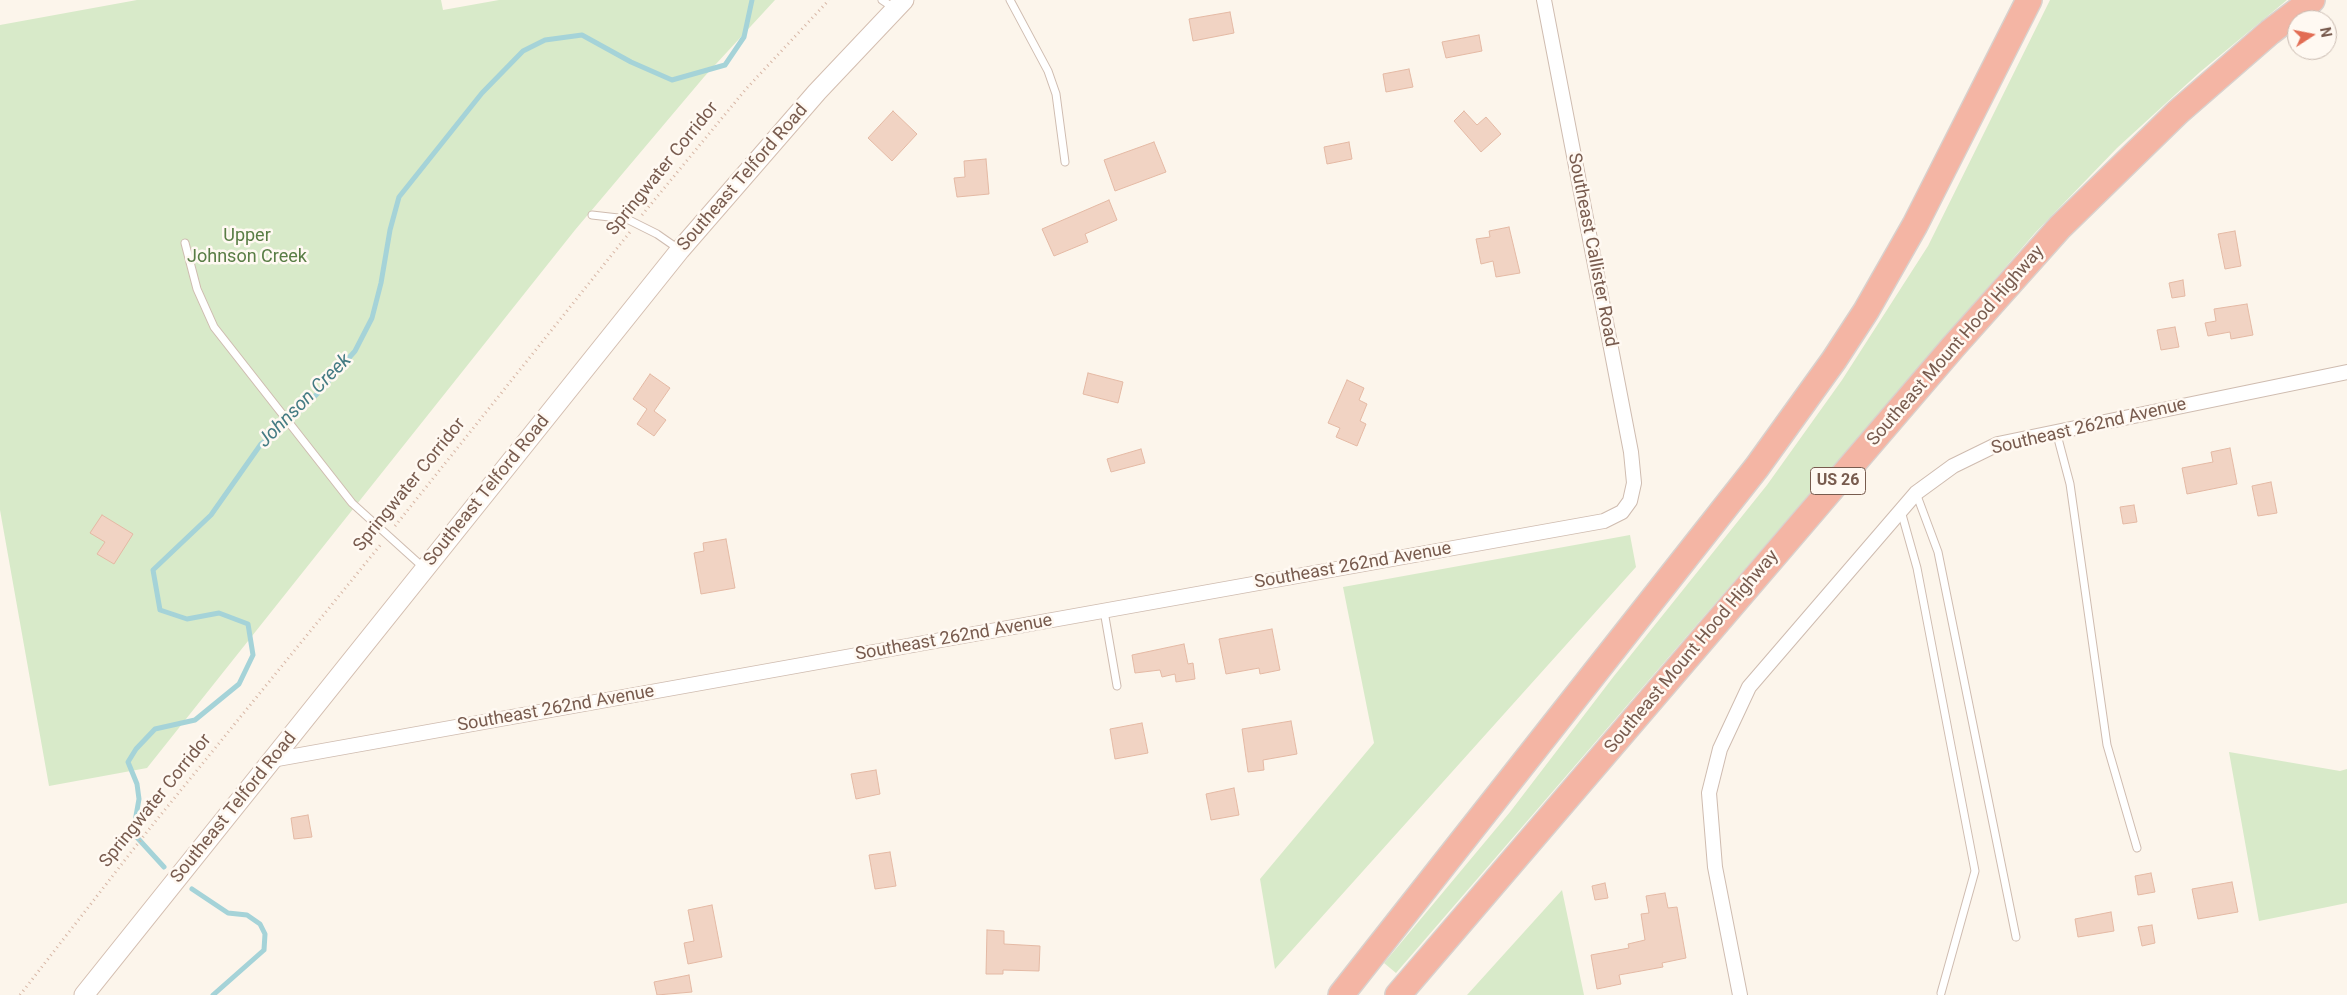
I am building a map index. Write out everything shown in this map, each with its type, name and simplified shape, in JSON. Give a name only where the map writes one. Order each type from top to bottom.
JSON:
[{"type":"highway","points":[[1341,995],[1752,475],[1834,360],[1866,311],[1916,225],[2029,0]]},
{"type":"highway","name":"Southeast Mount Hood Highway","points":[[1398,995],[1946,355],[2060,227],[2185,106],[2270,32],[2312,0]]},
{"type":"street","name":"Southeast Callister Road","points":[[1544,0],[1632,452],[1634,484],[1630,501]]},
{"type":"street","name":"Southeast Telford Road","points":[[88,994],[272,760],[680,250],[894,3]]},
{"type":"street","name":"Southeast 262nd Avenue","points":[[1740,995],[1715,867],[1709,793],[1720,749],[1749,687],[1916,493],[1953,466],[1998,444],[2347,372]]},
{"type":"street","name":"Southeast 262nd Avenue","points":[[272,760],[1604,521],[1622,512],[1630,501]]},
{"type":"lane","points":[[1010,0],[1048,71],[1060,113],[1065,162]]},
{"type":"lane","points":[[592,215],[621,217],[636,223],[680,250]]},
{"type":"lane","points":[[185,243],[202,305],[214,327],[352,504],[425,568]]},
{"type":"lane","points":[[2056,431],[2070,484],[2107,745],[2137,848]]},
{"type":"lane","points":[[1916,493],[1938,552],[2016,937]]},
{"type":"lane","points":[[1901,510],[1917,568],[1975,871],[1941,993]]},
{"type":"lane","points":[[1104,611],[1117,686]]},
{"type":"path","name":"Springwater Corridor","points":[[20,995],[146,833],[636,223],[746,89],[829,0]]},
{"type":"green space","name":"Upper Johnson Creek","points":[[137,0],[441,0],[443,10],[499,0],[775,0],[704,77],[575,230],[147,768],[49,786],[0,510],[0,25]]},
{"type":"green space","points":[[2050,0],[2287,0],[2200,72],[2117,148],[2035,233],[1396,973],[1384,963],[1510,812],[1614,676],[1767,485],[1842,380],[1928,246]]},
{"type":"green space","points":[[1630,535],[1636,567],[1275,969],[1260,879],[1374,743],[1343,587]]},
{"type":"green space","points":[[2229,752],[2340,771],[2347,769],[2347,903],[2259,921]]},
{"type":"green space","points":[[1562,890],[1584,995],[1467,995]]},
{"type":"building","points":[[1230,12],[1234,33],[1193,41],[1189,19]]},
{"type":"building","points":[[1479,35],[1482,51],[1446,58],[1442,42]]},
{"type":"building","points":[[1409,69],[1413,87],[1386,92],[1383,74]]},
{"type":"building","points":[[893,111],[917,134],[892,161],[868,138]]},
{"type":"building","points":[[1464,111],[1477,125],[1486,117],[1501,134],[1481,152],[1454,121]]},
{"type":"building","points":[[1154,142],[1166,172],[1115,191],[1104,160]]},
{"type":"building","points":[[1349,142],[1352,159],[1327,164],[1324,147]]},
{"type":"building","points":[[986,159],[989,194],[957,197],[954,178],[965,177],[964,161]]},
{"type":"building","points":[[1109,200],[1117,220],[1085,234],[1088,242],[1054,256],[1042,229]]},
{"type":"building","points":[[1509,227],[1520,273],[1496,277],[1493,261],[1481,264],[1476,239],[1490,237],[1489,231]]},
{"type":"building","points":[[2235,231],[2241,266],[2225,269],[2218,234]]},
{"type":"building","points":[[2183,280],[2185,296],[2172,298],[2169,283]]},
{"type":"building","points":[[2247,304],[2253,335],[2231,339],[2230,332],[2208,336],[2205,323],[2216,321],[2214,309]]},
{"type":"building","points":[[2175,327],[2179,347],[2161,350],[2157,330]]},
{"type":"building","points":[[1088,373],[1123,382],[1118,403],[1083,394]]},
{"type":"building","points":[[650,374],[670,388],[654,411],[666,420],[654,436],[637,424],[647,409],[633,399]]},
{"type":"building","points":[[1347,380],[1364,388],[1359,400],[1367,404],[1360,421],[1366,424],[1357,446],[1336,437],[1340,428],[1328,423]]},
{"type":"building","points":[[2230,448],[2237,484],[2187,494],[2182,468],[2213,462],[2211,452]]},
{"type":"building","points":[[1141,449],[1145,463],[1111,472],[1107,459]]},
{"type":"building","points":[[2271,482],[2277,513],[2258,516],[2252,486]]},
{"type":"building","points":[[2134,505],[2137,522],[2123,524],[2120,507]]},
{"type":"building","points":[[102,515],[133,534],[114,564],[97,554],[105,542],[90,533]]},
{"type":"building","points":[[726,539],[735,588],[701,594],[694,553],[704,551],[703,543]]},
{"type":"building","points":[[1272,629],[1280,670],[1260,674],[1259,668],[1226,674],[1219,639]]},
{"type":"building","points":[[1184,644],[1188,664],[1193,663],[1195,679],[1176,682],[1175,674],[1162,677],[1160,670],[1135,673],[1132,655]]},
{"type":"building","points":[[1291,721],[1297,754],[1263,760],[1264,770],[1248,772],[1242,729]]},
{"type":"building","points":[[1142,723],[1148,753],[1115,759],[1110,729]]},
{"type":"building","points":[[876,770],[880,794],[856,799],[851,774]]},
{"type":"building","points":[[1234,788],[1239,815],[1211,820],[1206,794]]},
{"type":"building","points":[[308,815],[312,837],[294,839],[291,818]]},
{"type":"building","points":[[890,852],[896,886],[875,889],[869,855]]},
{"type":"building","points":[[2151,873],[2155,892],[2138,895],[2135,876]]},
{"type":"building","points":[[2232,882],[2238,912],[2198,919],[2192,889]]},
{"type":"building","points":[[1605,883],[1608,898],[1595,900],[1592,886]]},
{"type":"building","points":[[1665,893],[1668,908],[1677,907],[1686,958],[1662,963],[1663,967],[1619,975],[1621,984],[1597,989],[1591,955],[1629,948],[1628,944],[1645,940],[1641,914],[1649,913],[1646,896]]},
{"type":"building","points":[[712,905],[722,957],[688,964],[684,943],[694,941],[688,910]]},
{"type":"building","points":[[2111,912],[2114,931],[2078,937],[2075,919]]},
{"type":"building","points":[[2152,925],[2155,943],[2142,946],[2138,927]]},
{"type":"building","points":[[987,930],[1004,931],[1004,944],[1040,946],[1039,971],[1003,970],[1003,974],[986,974]]},
{"type":"building","points":[[689,975],[692,992],[657,995],[654,982]]},
{"type":"waterway","name":"Johnson Creek","points":[[164,867],[133,833],[139,799],[137,784],[128,762],[136,749],[155,729],[195,720],[239,684],[253,655],[248,624],[219,613],[187,619],[160,610],[153,570],[211,515],[261,444],[283,427],[316,395],[355,351],[372,318],[381,283],[390,230],[399,197],[482,93],[523,51],[545,40],[582,35],[631,62],[672,80],[725,65],[744,37],[752,0]]},
{"type":"waterway","name":"Johnson Creek","points":[[192,889],[228,913],[247,915],[260,924],[265,934],[264,950],[213,995]]}]
